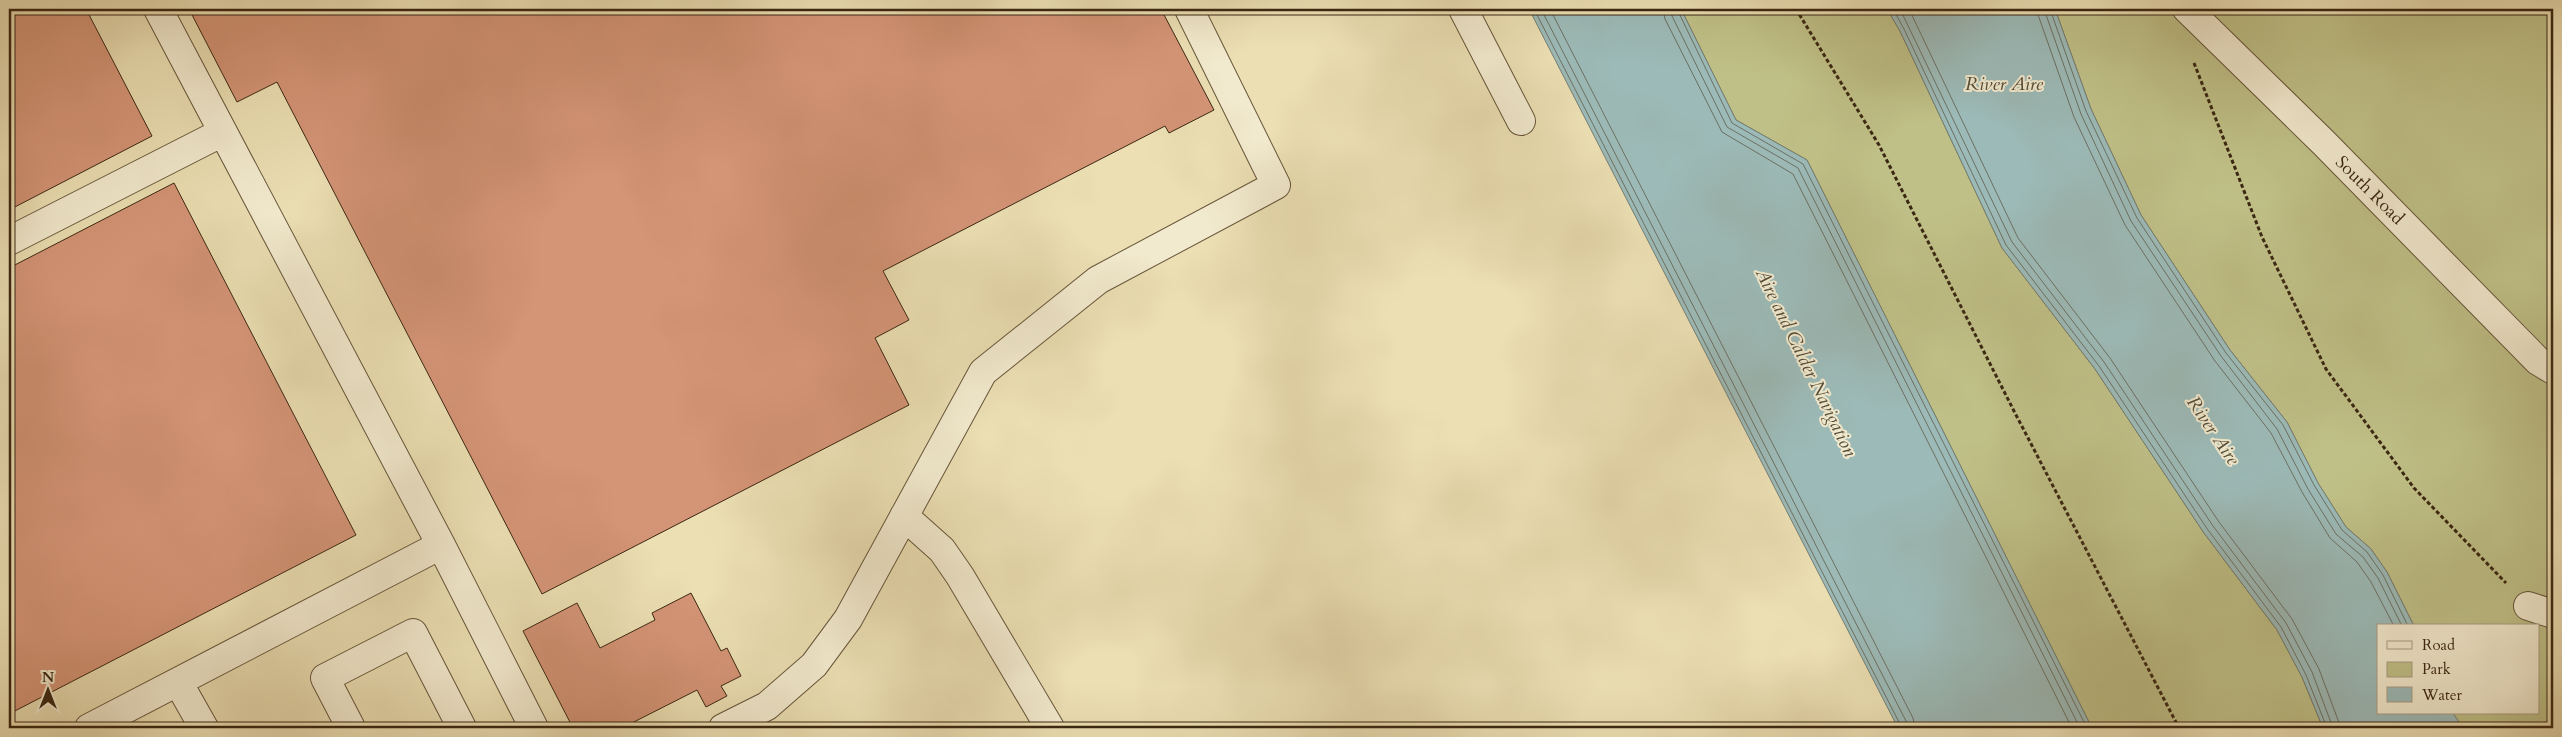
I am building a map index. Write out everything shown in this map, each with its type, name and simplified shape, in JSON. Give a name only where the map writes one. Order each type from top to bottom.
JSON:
[{"type":"lane","points":[[158,9],[441,545],[534,728]]},
{"type":"lane","points":[[723,728],[767,706],[814,665],[848,619],[983,372],[1098,280],[1276,185],[1189,9]]},
{"type":"lane","points":[[1463,9],[1521,121]]},
{"type":"lane","name":"South Road","points":[[2187,9],[2331,150],[2538,361],[2553,370]]},
{"type":"lane","points":[[9,240],[223,132]]},
{"type":"lane","points":[[904,516],[942,550],[960,576],[1050,728]]},
{"type":"lane","points":[[89,728],[441,545]]},
{"type":"lane","points":[[351,728],[326,678],[413,633],[462,728]]},
{"type":"lane","points":[[178,682],[204,728]]},
{"type":"path","points":[[1796,9],[1879,145],[2015,413],[2179,728]]},
{"type":"path","points":[[2190,54],[2262,237],[2326,369],[2414,488],[2541,610]]},
{"type":"green space","points":[[1681,9],[1887,9],[1900,31],[2002,248],[2095,369],[2204,533],[2277,630],[2302,677],[2323,728],[2092,728],[1807,160],[1736,120]]},
{"type":"green space","points":[[2055,9],[2553,9],[2553,728],[2460,728],[2452,714],[2540,714],[2540,624],[2413,624],[2387,572],[2371,549],[2346,527],[2318,483],[2287,422],[2230,350],[2141,215],[2091,109]]},
{"type":"water","name":"Aire and Calder Navigation","points":[[1529,9],[1681,9],[1736,120],[1807,160],[2092,728],[1898,728]]},
{"type":"water","name":"River Aire","points":[[1887,9],[2055,9],[2091,109],[2141,215],[2230,350],[2287,422],[2318,483],[2346,527],[2371,549],[2387,572],[2413,624],[2377,624],[2377,714],[2454,714],[2463,728],[2323,728],[2302,677],[2277,630],[2204,533],[2095,369],[2002,248],[1900,31]]},
{"type":"building","points":[[9,9],[86,9],[152,136],[9,210]]},
{"type":"building","points":[[189,9],[1161,9],[1214,110],[1169,133],[1165,126],[883,271],[909,320],[875,338],[909,405],[542,594],[277,82],[237,102]]},
{"type":"building","points":[[174,183],[356,535],[9,714],[9,268]]},
{"type":"building","points":[[691,593],[721,651],[727,648],[741,676],[721,686],[727,696],[706,707],[697,690],[622,728],[573,728],[523,631],[577,603],[600,648],[655,620],[652,613]]}]
